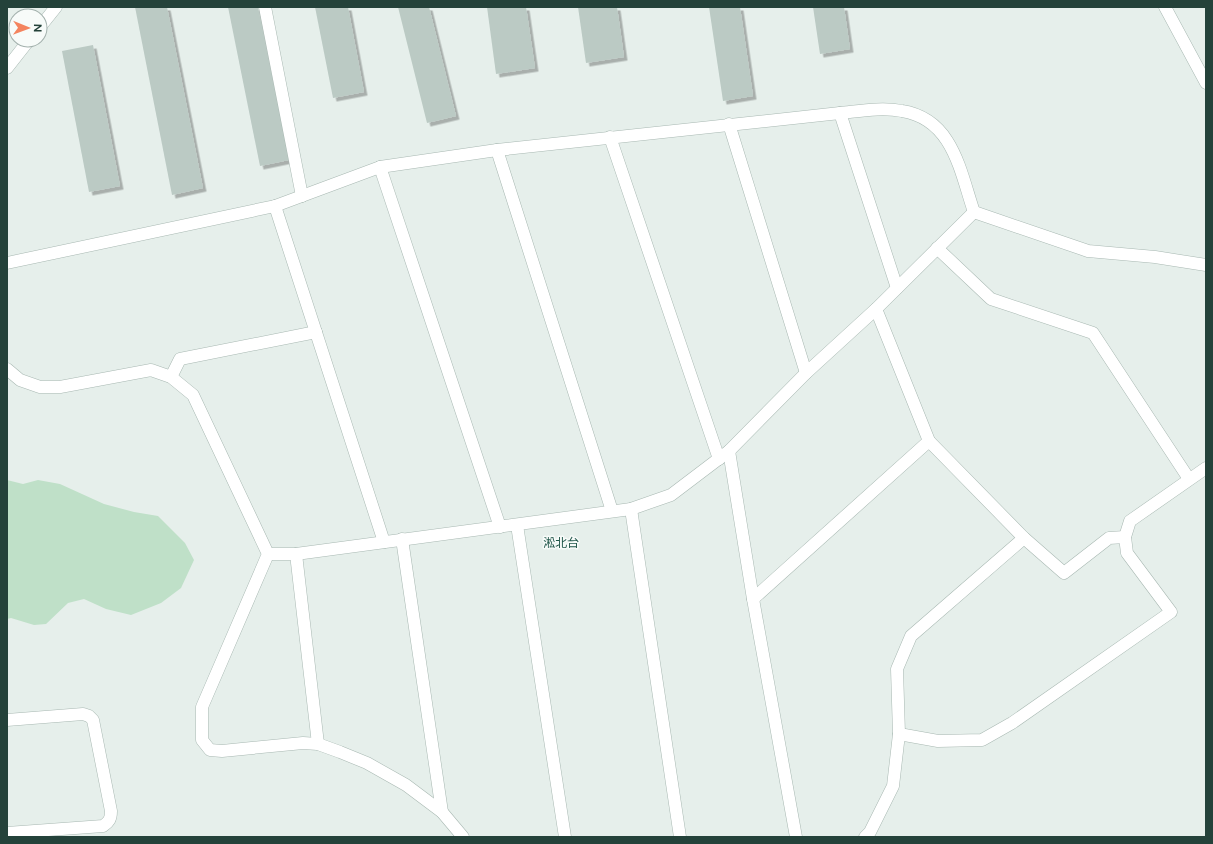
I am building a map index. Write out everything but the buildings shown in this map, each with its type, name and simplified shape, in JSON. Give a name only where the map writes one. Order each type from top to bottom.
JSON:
[{"type":"street","points":[[48,17],[56,7]]},
{"type":"street","points":[[264,7],[302,196]]},
{"type":"street","points":[[1165,7],[1206,83]]},
{"type":"street","points":[[7,68],[23,48]]},
{"type":"street","points":[[7,263],[275,206],[380,167],[497,150],[610,137],[840,113],[886,110],[902,110],[915,114],[937,128],[952,147],[974,212]]},
{"type":"street","points":[[840,113],[898,288]]},
{"type":"street","points":[[730,124],[806,373]]},
{"type":"street","points":[[610,137],[719,459]]},
{"type":"street","points":[[497,150],[612,511]]},
{"type":"street","points":[[380,167],[500,527]]},
{"type":"street","points":[[275,206],[384,542]]},
{"type":"street","points":[[268,554],[296,554],[631,509],[671,495],[729,451],[806,373],[898,288],[974,212]]},
{"type":"street","points":[[974,212],[1088,251],[1155,257],[1206,264]]},
{"type":"street","points":[[937,248],[990,299],[1093,333],[1189,479]]},
{"type":"street","points":[[876,309],[929,441],[1024,538],[1064,574],[1109,538],[1125,537]]},
{"type":"street","points":[[171,376],[180,359],[316,332]]},
{"type":"street","points":[[7,369],[20,380],[40,387],[60,387],[151,370],[171,376],[193,394],[268,554],[202,707],[202,740],[210,750],[222,751],[303,742],[318,744],[366,763],[406,785],[442,812],[463,837]]},
{"type":"street","points":[[752,599],[929,441]]},
{"type":"street","points":[[729,451],[752,599],[796,837]]},
{"type":"street","points":[[899,734],[938,741],[982,740],[1012,723],[1171,612],[1127,553],[1125,537],[1130,521],[1206,468]]},
{"type":"street","points":[[631,509],[680,837]]},
{"type":"street","points":[[517,525],[565,837]]},
{"type":"street","points":[[865,837],[870,832],[894,786],[899,734],[898,669],[911,636],[1024,538]]},
{"type":"street","points":[[402,539],[442,812]]},
{"type":"street","points":[[296,554],[318,744]]},
{"type":"street","points":[[7,720],[83,714],[89,716],[93,720],[111,811],[111,818],[102,826],[7,833]]},
{"type":"green space","points":[[7,480],[23,484],[38,480],[60,484],[104,504],[134,512],[158,516],[185,543],[194,560],[181,588],[161,603],[131,615],[106,609],[84,599],[68,603],[46,624],[34,625],[11,618],[7,619]]},
{"type":"district","name":"淞北台","points":[[561,543]]}]
